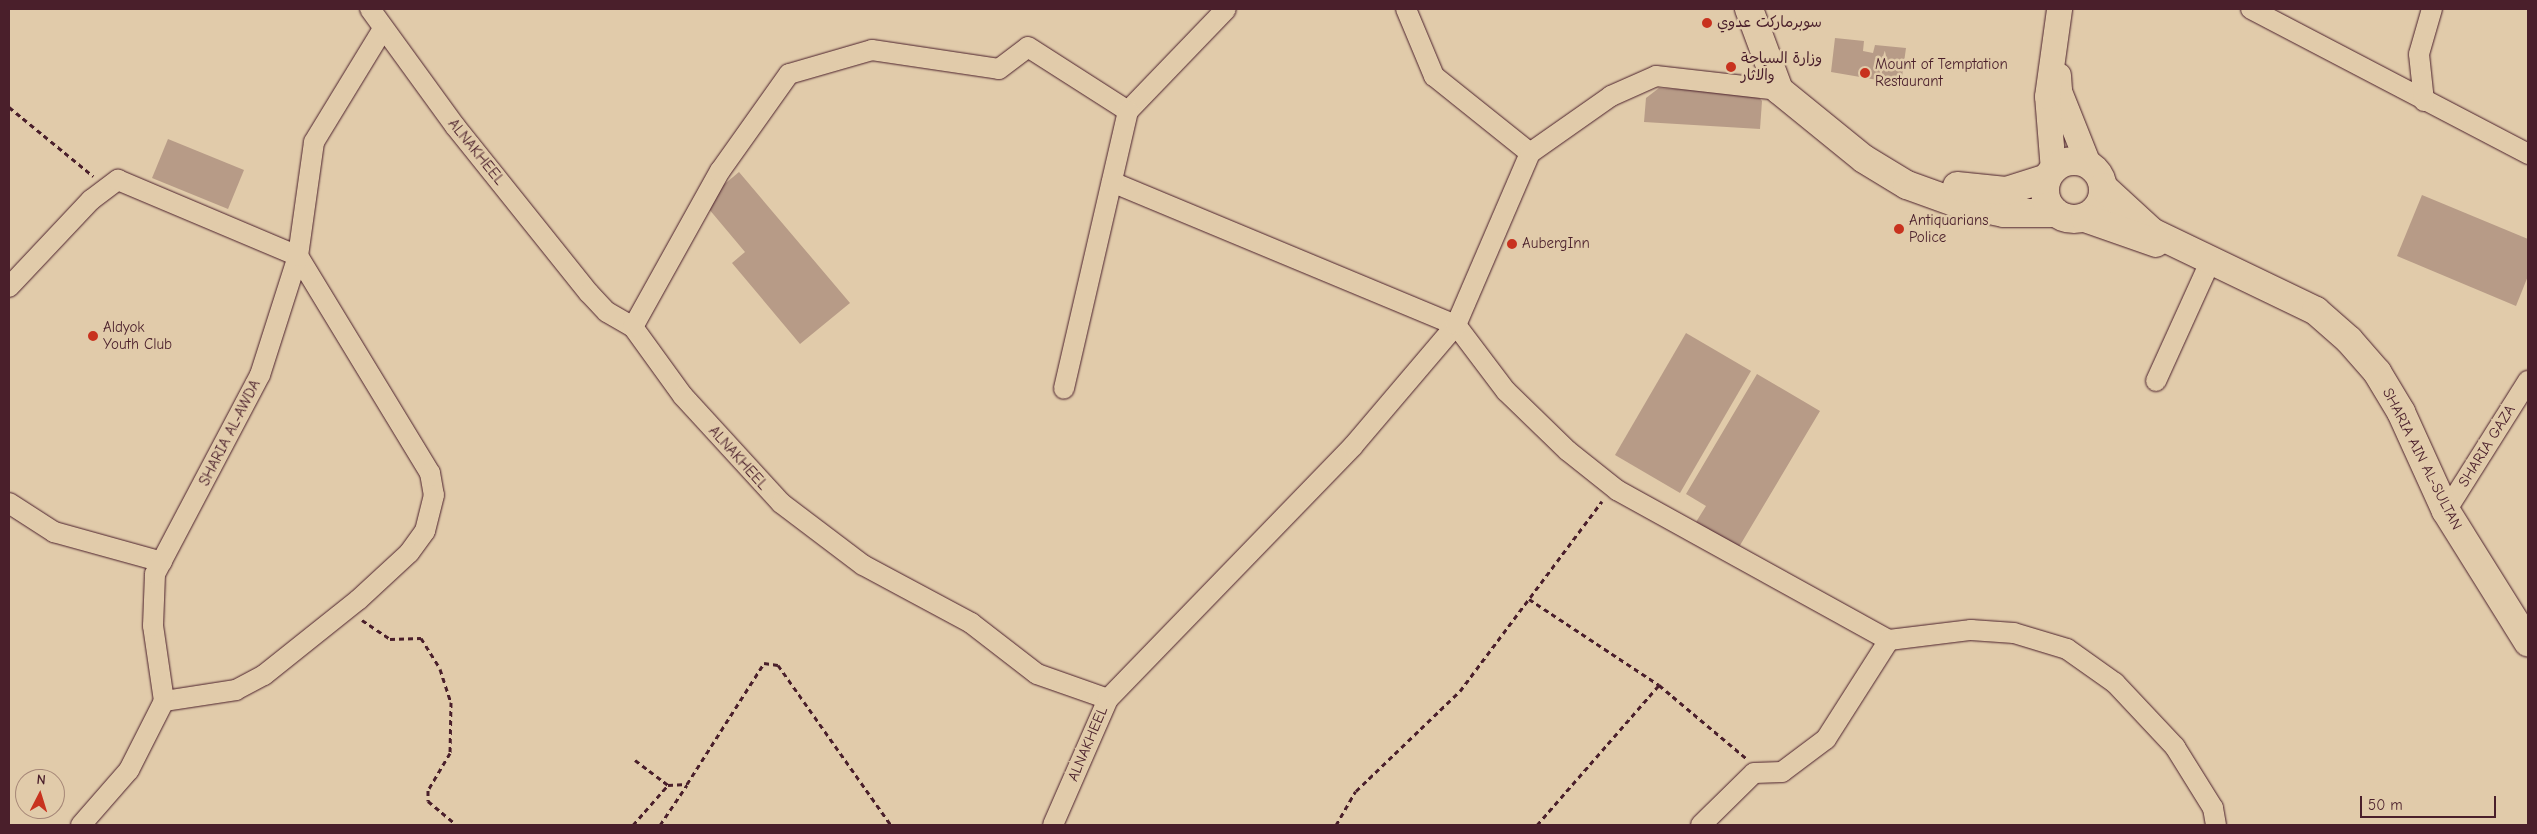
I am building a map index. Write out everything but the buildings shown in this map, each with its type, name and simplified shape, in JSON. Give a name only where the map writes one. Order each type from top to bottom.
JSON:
[{"type":"main road","points":[[1749,9],[1780,90],[1864,159],[1906,185],[1957,203],[2004,213],[2056,214],[2085,218],[2100,204],[2103,187],[2088,164],[2070,161],[2050,174],[2006,191],[1977,190],[1864,159]]},
{"type":"main road","points":[[2050,174],[2045,197],[2056,214]]},
{"type":"main road","name":"SHARIA AIN AL-SULTAN","points":[[2103,187],[2152,232],[2210,262],[2316,311],[2349,340],[2377,372],[2401,412],[2446,511],[2528,642]]},
{"type":"main road","name":"SHARIA AIN AL-SULTAN","points":[[2085,218],[2210,262]]},
{"type":"street","name":"ALNAKHEEL","points":[[370,9],[383,29],[589,293],[607,312],[633,327],[682,396],[781,503],[863,565],[971,623],[1038,674],[1108,699],[1053,825]]},
{"type":"street","points":[[1064,389],[1128,111],[1226,9]]},
{"type":"street","points":[[1406,9],[1434,76],[1530,153]]},
{"type":"street","points":[[2050,174],[2046,96],[2059,9]]},
{"type":"street","points":[[2251,9],[2528,154]]},
{"type":"street","points":[[2424,101],[2418,82],[2419,54],[2432,9]]},
{"type":"street","name":"SHARIA AL-AWDA","points":[[164,701],[152,589],[162,562],[260,374],[298,256],[314,142],[383,29]]},
{"type":"street","points":[[2056,38],[2059,91],[2088,164]]},
{"type":"street","points":[[633,327],[720,171],[789,74],[872,50],[999,69],[1028,47],[1128,111]]},
{"type":"street","points":[[1108,699],[1353,446],[1456,325],[1530,153],[1611,96],[1656,76],[1780,90]]},
{"type":"street","points":[[9,287],[106,186],[118,180],[133,184],[298,256],[430,474],[434,495],[432,514],[418,544],[350,606],[264,675],[236,690],[164,701],[129,770],[81,825]]},
{"type":"street","points":[[1112,182],[1456,325],[1506,391],[1568,451],[1613,487],[1889,640],[1971,630],[2014,633],[2067,650],[2115,683],[2169,740],[2213,808],[2216,825]]},
{"type":"street","points":[[2156,381],[2210,262]]},
{"type":"street","name":"SHARIA GAZA","points":[[2446,511],[2528,381]]},
{"type":"street","points":[[9,503],[54,532],[162,562]]},
{"type":"street","points":[[1702,825],[1754,773],[1782,772],[1806,758],[1826,739],[1889,640]]},
{"type":"path","points":[[9,106],[106,186]]},
{"type":"path","points":[[1336,825],[1356,791],[1460,691],[1613,487]]},
{"type":"path","points":[[1529,599],[1659,685],[1763,773]]},
{"type":"path","points":[[350,606],[360,619],[390,639],[421,638],[440,669],[451,702],[450,753],[428,790],[428,801],[457,825]]},
{"type":"path","points":[[660,825],[764,663],[778,665],[891,825]]},
{"type":"path","points":[[1537,825],[1659,685]]},
{"type":"path","points":[[635,760],[668,785],[687,784]]},
{"type":"path","points":[[633,825],[668,785]]},
{"type":"place","name":"سوبرماركت عدوي","points":[[1707,23]]},
{"type":"place","name":"وزارة السياحة والاثار","points":[[1731,67]]},
{"type":"place","name":"Mount of Temptation Restaurant","points":[[1865,73]]},
{"type":"place","name":"Antiquarians Police","points":[[1899,229]]},
{"type":"place","name":"AubergInn","points":[[1512,244]]},
{"type":"place","name":"Aldyok Youth Club","points":[[93,336]]}]
